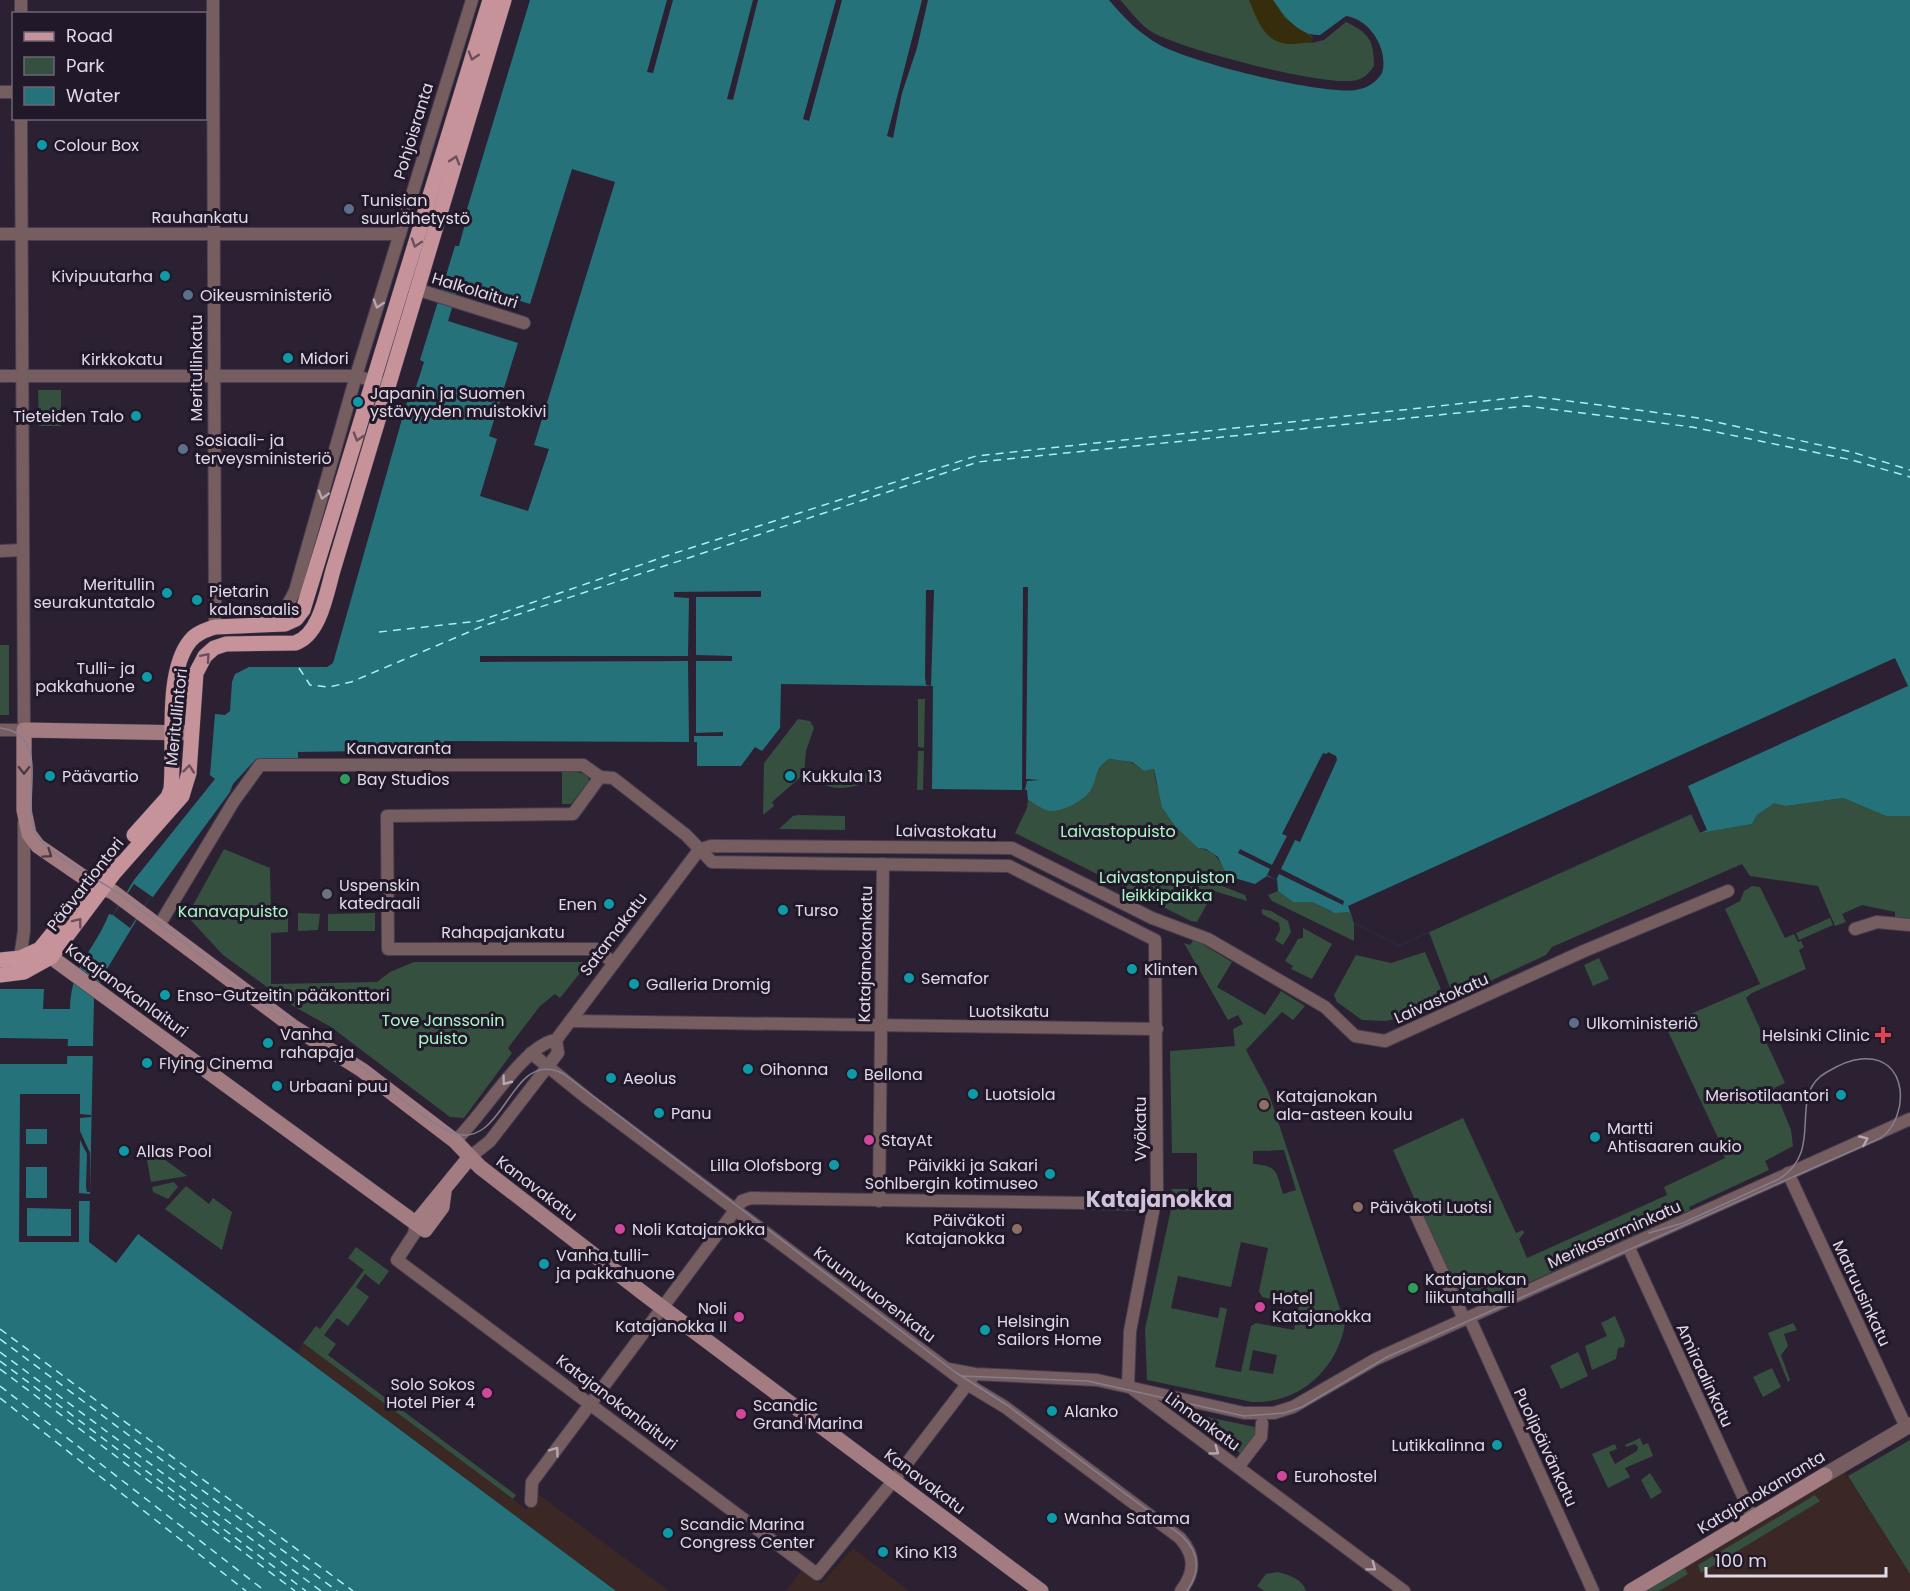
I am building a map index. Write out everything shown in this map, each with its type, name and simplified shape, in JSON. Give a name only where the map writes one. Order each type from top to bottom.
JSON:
[{"type":"main road","points":[[381,383],[490,0]]},
{"type":"main road","points":[[381,383],[416,289],[504,0]]},
{"type":"main road","name":"Meritullintori","points":[[143,833],[171,789],[177,669],[182,655],[194,636],[215,627],[291,622],[300,615],[381,383]]},
{"type":"main road","name":"Meritullintori","points":[[143,833],[177,803],[186,786],[196,673],[205,656],[214,648],[226,644],[289,644],[301,641],[309,634],[321,609],[381,383]]},
{"type":"main road","points":[[24,730],[191,733]]},
{"type":"main road","name":"Kanavakatu","points":[[24,730],[24,810],[28,830],[34,842],[123,900],[299,1031],[362,1070],[455,1141],[480,1167],[662,1307],[1041,1591]]},
{"type":"main road","name":"Päävartiontori","points":[[46,953],[98,885],[143,833]]},
{"type":"main road","points":[[0,960],[46,953]]},
{"type":"main road","points":[[0,975],[24,972],[46,953]]},
{"type":"main road","name":"Katajanokanlaituri","points":[[46,953],[419,1229]]},
{"type":"main road","name":"Satamakatu","points":[[419,1229],[433,1201],[444,1192],[470,1157]]},
{"type":"main road","name":"Katajanokanranta","points":[[1631,1591],[1825,1475]]},
{"type":"street","name":"Meritullinkatu","points":[[213,0],[209,94],[213,234],[215,627]]},
{"type":"street","name":"Pohjoisranta","points":[[278,612],[286,608],[295,591],[356,375],[472,0]]},
{"type":"street","points":[[0,730],[24,730],[21,120]]},
{"type":"street","name":"Rauhankatu","points":[[0,234],[400,234]]},
{"type":"street","name":"Halkolaituri","points":[[416,289],[524,323]]},
{"type":"street","name":"Kirkkokatu","points":[[0,376],[356,375],[381,383]]},
{"type":"street","points":[[0,551],[23,550]]},
{"type":"street","name":"Meritullintori","points":[[252,626],[269,614],[278,612]]},
{"type":"street","name":"Kanavaranta","points":[[158,927],[234,801],[260,765],[582,765],[600,777],[613,778],[686,835],[699,850]]},
{"type":"street","name":"Rahapajankatu","points":[[600,777],[573,813],[387,816],[388,949],[596,949],[614,963]]},
{"type":"street","points":[[20,958],[24,932],[24,810]]},
{"type":"street","name":"Laivastokatu","points":[[1155,940],[1009,866],[712,862],[699,850],[711,846],[1012,848],[1152,918],[1208,939],[1325,1007],[1355,1036],[1385,1041],[1728,891]]},
{"type":"street","name":"Satamakatu","points":[[470,1157],[490,1141],[558,1053],[556,1040],[699,850]]},
{"type":"street","name":"Katajanokankatu","points":[[879,1201],[883,864]]},
{"type":"street","points":[[1855,929],[1876,922],[1910,925]]},
{"type":"street","name":"Vyökatu","points":[[1128,1386],[1130,1330],[1156,1203],[1155,940]]},
{"type":"street","name":"Luotsikatu","points":[[570,1021],[1157,1029]]},
{"type":"street","name":"Satamakatu","points":[[455,1141],[474,1124],[517,1066],[544,1041],[556,1040]]},
{"type":"street","name":"Kruunuvuorenkatu","points":[[531,1053],[948,1369],[971,1379],[1174,1533],[1190,1550],[1193,1563],[1190,1576],[1181,1591]]},
{"type":"street","name":"Merikasarminkatu","points":[[1128,1386],[1244,1413],[1274,1413],[1302,1403],[1366,1364],[1910,1119]]},
{"type":"street","name":"Matruusinkatu","points":[[1788,1173],[1908,1426]]},
{"type":"street","points":[[531,1501],[532,1482],[742,1201],[756,1198],[1156,1203]]},
{"type":"street","name":"Puolipäivänkatu","points":[[1413,1208],[1467,1318],[1593,1591]]},
{"type":"street","name":"Katajanokanlaituri","points":[[419,1229],[396,1260],[817,1574],[894,1480]]},
{"type":"street","name":"Amiraalinkatu","points":[[1628,1246],[1753,1518]]},
{"type":"street","name":"Linnankatu","points":[[971,1379],[1076,1377],[1128,1386],[1404,1591]]},
{"type":"street","points":[[894,1480],[971,1379]]},
{"type":"street","points":[[1238,1467],[1261,1437],[1262,1423]]},
{"type":"street","name":"Katajanokanranta","points":[[1825,1475],[1908,1426]]},
{"type":"shaded area","points":[[303,1343],[527,1510],[538,1494],[669,1591],[616,1591],[298,1353]]},
{"type":"shaded area","points":[[1844,1471],[1910,1574],[1910,1591],[1641,1591]]},
{"type":"shaded area","points":[[853,1548],[909,1591],[786,1591],[801,1571],[821,1584]]},
{"type":"green space","points":[[1120,0],[1277,0],[1313,38],[1311,43],[1324,40],[1346,22],[1360,30],[1369,38],[1373,50],[1374,66],[1360,79],[1341,81],[1287,73],[1222,57],[1152,32]]},
{"type":"green space","points":[[38,390],[61,390],[61,426],[39,426]]},
{"type":"green space","points":[[0,645],[9,645],[9,715],[0,715]]},
{"type":"green space","points":[[918,699],[925,699],[924,748],[918,747]]},
{"type":"green space","points":[[798,719],[810,721],[814,728],[806,751],[804,774],[772,802],[774,806],[763,815],[764,763]]},
{"type":"green space","points":[[918,751],[924,751],[923,790],[917,790]]},
{"type":"green space","name":"Laivastopuisto","points":[[1109,759],[1131,762],[1144,771],[1154,769],[1159,790],[1176,821],[1198,848],[1211,852],[1222,865],[1224,870],[1217,884],[1245,895],[1247,901],[1214,891],[1197,922],[1191,921],[1015,833],[1027,808],[1028,800],[1051,811],[1069,804],[1086,793],[1099,769]]},
{"type":"green space","points":[[819,771],[830,771],[833,775],[840,771],[867,772],[872,780],[852,787],[837,788],[824,784],[819,779]]},
{"type":"green space","points":[[562,772],[588,775],[589,781],[571,804],[562,804]]},
{"type":"green space","points":[[1843,798],[1886,816],[1910,816],[1910,918],[1895,917],[1895,912],[1862,905],[1842,914],[1846,922],[1835,926],[1818,886],[1750,876],[1742,864],[1552,947],[1546,955],[1454,998],[1429,932],[1692,814],[1710,831],[1752,824],[1757,815],[1774,802],[1786,806]]},
{"type":"green space","points":[[793,816],[845,816],[845,830],[779,829]]},
{"type":"green space","name":"Tove Janssonin puisto","points":[[224,849],[270,868],[271,912],[288,913],[288,932],[271,933],[271,984],[377,982],[390,972],[414,962],[583,962],[584,968],[560,998],[555,994],[540,1006],[508,1048],[512,1053],[464,1118],[450,1117],[331,1027],[293,1006],[223,955],[187,916]]},
{"type":"green space","points":[[1752,886],[1760,887],[1785,938],[1794,934],[1804,947],[1799,950],[1806,969],[1752,993],[1746,998],[1785,1083],[1774,1088],[1791,1130],[1793,1146],[1765,1161],[1769,1170],[1689,1207],[1690,1210],[1483,1303],[1470,1297],[1457,1296],[1393,1150],[1463,1118],[1516,1233],[1523,1230],[1524,1233],[1519,1239],[1527,1258],[1667,1195],[1664,1187],[1725,1158],[1718,1145],[1713,1144],[1719,1140],[1665,1025],[1760,984],[1725,909],[1740,901],[1744,891]]},
{"type":"green space","points":[[1278,891],[1293,902],[1312,902],[1330,911],[1349,912],[1354,924],[1354,941],[1272,901],[1268,895]]},
{"type":"green space","points":[[1262,909],[1271,911],[1288,921],[1291,932],[1283,945],[1275,940],[1280,930],[1279,923],[1262,914]]},
{"type":"green space","points":[[298,913],[320,914],[318,930],[298,931]]},
{"type":"green space","points":[[375,913],[375,931],[328,931],[328,914]]},
{"type":"green space","points":[[1830,918],[1833,925],[1799,940],[1796,933]]},
{"type":"green space","points":[[1303,928],[1332,944],[1312,979],[1291,969],[1293,966],[1285,961],[1298,939],[1303,938]]},
{"type":"green space","points":[[1194,939],[1232,962],[1217,987],[1265,1015],[1281,991],[1305,1006],[1293,1020],[1282,1012],[1246,1050],[1268,1091],[1345,1324],[1334,1355],[1314,1381],[1286,1397],[1269,1401],[1252,1402],[1147,1380],[1145,1329],[1173,1200],[1172,1189],[1197,1189],[1197,1153],[1172,1153],[1170,1051],[1235,1046],[1233,1029],[1243,1024],[1238,1015],[1228,1020],[1184,943],[1190,945]],"holes":[[[1284,1150],[1296,1190],[1283,1194],[1275,1171],[1267,1166],[1253,1164],[1253,1151]],[[1241,1242],[1268,1248],[1259,1291],[1262,1297],[1299,1305],[1294,1330],[1256,1323],[1251,1326],[1241,1372],[1215,1367],[1227,1309],[1220,1307],[1218,1318],[1171,1308],[1178,1276],[1231,1287]],[[1253,1350],[1277,1355],[1273,1374],[1249,1370]]]},
{"type":"green space","points":[[1425,952],[1443,994],[1441,1002],[1420,1013],[1386,1021],[1362,1020],[1337,1002],[1334,995],[1356,955],[1391,963]]},
{"type":"green space","points":[[1599,958],[1609,979],[1593,986],[1584,965]]},
{"type":"green space","points":[[144,1144],[187,1176],[151,1182]]},
{"type":"green space","points":[[174,1182],[178,1187],[168,1199],[153,1192],[152,1187]]},
{"type":"green space","points":[[186,1186],[209,1204],[213,1198],[232,1212],[222,1250],[165,1209]]},
{"type":"green space","points":[[356,1247],[389,1271],[379,1285],[365,1274],[356,1287],[369,1297],[348,1326],[337,1318],[324,1335],[336,1344],[328,1355],[516,1495],[513,1499],[303,1343],[316,1326],[320,1329],[364,1270],[348,1258]]},
{"type":"green space","points":[[1615,1316],[1625,1340],[1624,1347],[1618,1348],[1616,1359],[1592,1370],[1585,1346],[1607,1336],[1601,1323]]},
{"type":"green space","points":[[1793,1323],[1797,1330],[1784,1334],[1788,1346],[1781,1355],[1790,1380],[1788,1382],[1768,1333]]},
{"type":"green space","points":[[1578,1352],[1588,1376],[1561,1389],[1550,1366]]},
{"type":"green space","points":[[1772,1368],[1781,1387],[1763,1397],[1753,1377]]},
{"type":"green space","points":[[1193,1414],[1260,1428],[1256,1437],[1241,1454]]},
{"type":"green space","points":[[1640,1438],[1643,1445],[1648,1443],[1653,1456],[1625,1468],[1630,1477],[1608,1488],[1592,1454],[1615,1444],[1617,1449],[1609,1452],[1615,1464],[1637,1451],[1638,1447],[1635,1444],[1626,1447],[1625,1445]]},
{"type":"green space","points":[[1910,1440],[1910,1574],[1848,1476]]},
{"type":"green space","points":[[1650,1473],[1662,1492],[1651,1499],[1641,1480]]},
{"type":"green space","points":[[1815,1495],[1820,1501],[1701,1573],[1698,1565]]},
{"type":"green space","points":[[1683,1566],[1688,1574],[1659,1591],[1641,1591]]},
{"type":"green space","points":[[1278,1572],[1299,1581],[1306,1591],[1264,1591],[1257,1586],[1266,1574]]},
{"type":"sand","points":[[1249,0],[1273,0],[1285,18],[1313,38],[1311,43],[1282,43],[1268,36]]},
{"type":"water","points":[[530,0],[1109,0],[1146,36],[1176,52],[1287,83],[1315,88],[1356,90],[1374,82],[1382,73],[1383,55],[1370,29],[1355,18],[1346,16],[1320,35],[1305,32],[1292,24],[1273,0],[1910,0],[1910,816],[1886,816],[1843,798],[1786,806],[1774,803],[1757,815],[1752,824],[1700,833],[1691,814],[1399,946],[1354,923],[1349,912],[1335,913],[1312,902],[1293,902],[1278,891],[1277,878],[1276,880],[1267,876],[1255,884],[1231,877],[1224,870],[1218,857],[1206,849],[1198,848],[1175,826],[1162,807],[1154,769],[1144,771],[1132,762],[1109,759],[1100,768],[1087,795],[1063,809],[1053,811],[1043,809],[1028,800],[1027,790],[932,789],[933,686],[781,684],[780,728],[762,751],[755,747],[741,766],[697,766],[697,742],[444,741],[443,750],[298,752],[298,758],[256,759],[233,784],[230,792],[153,897],[151,896],[104,974],[94,998],[89,1242],[116,1263],[138,1234],[616,1591],[0,1591],[0,1064],[67,1064],[68,1039],[0,1038],[0,989],[44,989],[43,1009],[70,1009],[74,981],[109,914],[113,915],[134,880],[215,779],[210,775],[215,714],[225,715],[230,711],[232,682],[235,674],[249,667],[327,667],[333,663],[404,412],[412,387],[416,387],[424,362],[420,360],[455,246],[459,246],[466,220],[464,219]]},
{"type":"pier","points":[[667,0],[673,0],[653,73],[647,72]]},
{"type":"pier","points":[[753,0],[758,0],[733,100],[727,99]]},
{"type":"pier","points":[[836,0],[842,0],[809,121],[803,119]]},
{"type":"pier","points":[[922,0],[928,0],[917,48],[902,93],[893,138],[887,136]]},
{"type":"pier","points":[[572,169],[615,182],[534,445],[549,449],[528,511],[480,496],[497,439],[489,436],[518,343],[448,321],[460,282],[530,304]]},
{"type":"pier","points":[[1023,587],[1028,587],[1026,779],[1040,780],[1027,781],[1025,790],[1022,790]]},
{"type":"pier","points":[[926,590],[934,590],[931,686],[926,685],[925,677]]},
{"type":"pier","points":[[761,591],[761,597],[696,597],[696,655],[732,656],[732,661],[696,661],[696,733],[723,732],[723,736],[694,736],[694,742],[689,742],[688,661],[480,662],[480,656],[688,656],[689,598],[674,597],[674,592]]},
{"type":"pier","points":[[1895,658],[1908,686],[1688,786],[1707,830],[1700,833],[1691,814],[1399,946],[1354,923],[1348,906]]},
{"type":"pier","points":[[1328,752],[1336,756],[1337,760],[1300,842],[1295,840],[1281,869],[1344,901],[1343,905],[1279,874],[1276,880],[1267,875],[1270,869],[1238,853],[1240,849],[1272,865],[1287,836],[1282,834],[1323,753]]},
{"type":"pier","points":[[134,884],[151,896],[130,928],[113,915]]},
{"type":"pier","points":[[65,1046],[94,1046],[94,1056],[65,1056]]},
{"type":"pier","name":"Allas Pool","points":[[20,1094],[80,1094],[80,1114],[91,1115],[91,1117],[80,1118],[80,1131],[90,1153],[90,1192],[87,1192],[86,1187],[87,1154],[80,1140],[79,1193],[90,1194],[90,1201],[79,1201],[79,1242],[19,1242]],"holes":[[[26,1129],[47,1129],[47,1144],[26,1144]],[[26,1167],[47,1167],[47,1198],[26,1198]],[[27,1208],[71,1209],[71,1236],[27,1236]]]},
{"type":"ferry route","points":[[379,632],[479,621],[672,554],[976,456],[1531,396],[1698,418],[1852,452],[1910,470]]},
{"type":"ferry route","points":[[299,668],[310,685],[329,687],[351,682],[483,626],[978,462],[1526,406],[1692,427],[1852,460],[1910,477]]},
{"type":"ferry route","points":[[0,1329],[353,1591]]},
{"type":"ferry route","points":[[0,1339],[337,1591]]},
{"type":"ferry route","points":[[0,1352],[321,1591]]},
{"type":"ferry route","points":[[0,1361],[306,1591]]},
{"type":"ferry route","points":[[0,1369],[295,1591]]},
{"type":"ferry route","points":[[0,1386],[265,1591]]},
{"type":"ferry route","points":[[0,1398],[246,1591]]},
{"type":"tram line","points":[[0,728],[16,733],[26,742],[31,755],[31,803],[35,832],[40,840],[59,857],[122,896],[265,1003],[306,1032],[360,1065],[421,1114],[446,1130],[456,1134],[473,1134],[487,1126],[520,1084],[532,1073],[546,1069],[564,1074],[955,1372],[1007,1405],[1182,1536],[1192,1549],[1196,1562],[1195,1576],[1187,1591]]},
{"type":"tram line","points":[[961,1376],[1088,1381],[1244,1416],[1284,1413],[1302,1407],[1387,1357],[1881,1138],[1897,1116],[1900,1089],[1896,1076],[1888,1066],[1877,1060],[1861,1059],[1827,1072],[1815,1082],[1809,1094],[1801,1153],[1793,1167],[1779,1179],[1683,1223],[1649,1233]]},
{"type":"place","name":"Colour Box","points":[[42,145]]},
{"type":"place","name":"Tunisian suurlähetystö","points":[[349,209]]},
{"type":"place","name":"Kivipuutarha","points":[[165,276]]},
{"type":"place","name":"Oikeusministeriö","points":[[188,295]]},
{"type":"place","name":"Midori","points":[[288,358]]},
{"type":"place","name":"Japanin ja Suomen ystävyyden muistokivi","points":[[358,402]]},
{"type":"place","name":"Tieteiden Talo","points":[[136,416]]},
{"type":"place","name":"Sosiaali- ja terveysministeriö","points":[[183,449]]},
{"type":"place","name":"Meritullin seurakuntatalo","points":[[167,593]]},
{"type":"place","name":"Pietarin kalansaalis","points":[[197,600]]},
{"type":"place","name":"Tulli- ja pakkahuone","points":[[147,677]]},
{"type":"place","name":"Päävartio","points":[[50,776]]},
{"type":"place","name":"Kukkula 13","points":[[790,776]]},
{"type":"place","name":"Bay Studios","points":[[345,779]]},
{"type":"place","name":"Uspenskin katedraali","points":[[327,894]]},
{"type":"place","name":"Enen","points":[[609,904]]},
{"type":"place","name":"Turso","points":[[783,910]]},
{"type":"place","name":"Klinten","points":[[1132,969]]},
{"type":"place","name":"Semafor","points":[[909,978]]},
{"type":"place","name":"Galleria Dromig","points":[[634,984]]},
{"type":"place","name":"Enso-Gutzeitin pääkonttori","points":[[165,995]]},
{"type":"place","name":"Ulkoministeriö","points":[[1574,1023]]},
{"type":"place","name":"Helsinki Clinic","points":[[1883,1035]]},
{"type":"place","name":"Vanha rahapaja","points":[[268,1043]]},
{"type":"place","name":"Flying Cinema","points":[[147,1063]]},
{"type":"place","name":"Oihonna","points":[[748,1069]]},
{"type":"place","name":"Bellona","points":[[852,1074]]},
{"type":"place","name":"Aeolus","points":[[611,1078]]},
{"type":"place","name":"Urbaani puu","points":[[277,1086]]},
{"type":"place","name":"Luotsiola","points":[[973,1094]]},
{"type":"place","name":"Merisotilaantori","points":[[1841,1095]]},
{"type":"place","name":"Katajanokan ala-asteen koulu","points":[[1264,1105]]},
{"type":"place","name":"Panu","points":[[659,1113]]},
{"type":"place","name":"Martti Ahtisaaren aukio","points":[[1595,1137]]},
{"type":"place","name":"StayAt","points":[[869,1140]]},
{"type":"place","name":"Allas Pool","points":[[124,1151]]},
{"type":"place","name":"Lilla Olofsborg","points":[[834,1165]]},
{"type":"place","name":"Päivikki ja Sakari Sohlbergin kotimuseo","points":[[1050,1174]]},
{"type":"place","name":"Päiväkoti Luotsi","points":[[1358,1207]]},
{"type":"place","name":"Noli Katajanokka","points":[[620,1229]]},
{"type":"place","name":"Päiväkoti Katajanokka","points":[[1017,1229]]},
{"type":"place","name":"Vanha tulli- ja pakkahuone","points":[[544,1264]]},
{"type":"place","name":"Katajanokan liikuntahalli","points":[[1413,1288]]},
{"type":"place","name":"Hotel Katajanokka","points":[[1260,1307]]},
{"type":"place","name":"Noli Katajanokka II","points":[[739,1317]]},
{"type":"place","name":"Helsingin Sailors Home","points":[[985,1330]]},
{"type":"place","name":"Solo Sokos Hotel Pier 4","points":[[487,1393]]},
{"type":"place","name":"Alanko","points":[[1052,1411]]},
{"type":"place","name":"Scandic Grand Marina","points":[[741,1414]]},
{"type":"place","name":"Lutikkalinna","points":[[1497,1445]]},
{"type":"place","name":"Eurohostel","points":[[1282,1476]]},
{"type":"place","name":"Wanha Satama","points":[[1052,1518]]},
{"type":"place","name":"Scandic Marina Congress Center","points":[[668,1533]]},
{"type":"place","name":"Kino K13","points":[[883,1552]]},
{"type":"district","name":"Katajanokka","points":[[1159,1199]]},
{"type":"park label","name":"Laivastonpuiston leikkipaikka","points":[[1167,886]]},
{"type":"park label","name":"Kanavapuisto","points":[[233,911]]}]
